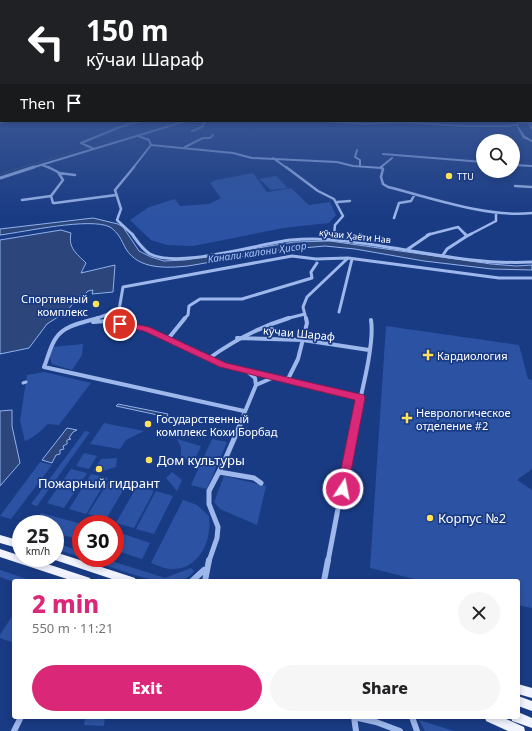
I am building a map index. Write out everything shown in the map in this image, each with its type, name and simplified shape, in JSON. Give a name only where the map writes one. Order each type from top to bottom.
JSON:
[{"type":"highway","points":[[0,539],[12,542]]},
{"type":"highway","points":[[0,553],[81,579]]},
{"type":"highway","points":[[64,559],[126,579]]},
{"type":"highway","points":[[520,690],[532,693]]},
{"type":"highway","points":[[520,702],[532,706]]},
{"type":"highway","points":[[520,718],[532,723]]},
{"type":"highway","points":[[494,719],[520,731]]},
{"type":"street","points":[[0,178],[94,149]]},
{"type":"street","points":[[59,173],[63,180],[52,196],[53,203],[116,195],[116,189],[121,185],[148,149]]},
{"type":"street","points":[[196,149],[236,153],[252,158],[338,162],[350,166],[360,165],[381,167],[392,158]]},
{"type":"street","points":[[357,150],[355,156],[360,160],[360,165]]},
{"type":"street","points":[[383,154],[476,161]]},
{"type":"street","points":[[273,158],[337,202],[343,216],[335,225],[334,238]]},
{"type":"street","points":[[42,165],[59,173],[74,175]]},
{"type":"street","points":[[520,165],[532,166]]},
{"type":"street","points":[[381,167],[383,169],[381,177],[385,186],[496,213],[515,215],[532,213]]},
{"type":"street","points":[[515,186],[532,187]]},
{"type":"street","points":[[394,218],[400,203],[411,201],[415,194]]},
{"type":"street","name":"кӯчаи Ҳаёти Нав","points":[[116,195],[121,209],[117,220],[130,231],[143,249],[164,258],[188,258],[297,239],[334,238],[498,262],[532,262]]},
{"type":"street","points":[[22,200],[52,196]]},
{"type":"street","points":[[337,202],[350,201]]},
{"type":"street","points":[[443,255],[447,249],[467,236],[496,221],[496,213]]},
{"type":"street","points":[[408,250],[423,236],[435,231],[458,227],[467,236]]},
{"type":"street","points":[[244,411],[44,367],[56,337],[65,330],[112,314],[119,310],[123,287],[194,275],[284,256],[316,259],[350,258],[499,278],[532,278]]},
{"type":"street","points":[[339,312],[350,258]]},
{"type":"street","points":[[287,381],[298,360],[303,340],[307,323],[303,308],[307,298],[350,258]]},
{"type":"street","points":[[168,338],[188,315],[189,306],[200,299],[242,299],[254,296],[268,290],[312,278],[311,272],[317,263]]},
{"type":"street","name":"кӯчаи Шараф","points":[[208,359],[237,338],[269,323],[305,314]]},
{"type":"street","points":[[324,579],[361,398],[372,327],[371,320]]},
{"type":"street","points":[[87,322],[107,321],[138,328],[168,338],[208,359],[248,372],[361,398]]},
{"type":"street","name":"кӯчаи Шараф","points":[[237,338],[303,340],[369,350]]},
{"type":"street","points":[[194,579],[204,570],[216,542],[218,530],[217,521],[210,510],[208,490],[219,472],[256,385],[255,378],[248,372]]},
{"type":"street","points":[[256,385],[273,378]]},
{"type":"street","points":[[219,472],[254,478],[261,482]]},
{"type":"street","points":[[204,570],[205,579]]},
{"type":"street","points":[[14,731],[20,719]]},
{"type":"street","points":[[354,719],[356,731]]},
{"type":"street","points":[[360,719],[376,722],[400,731]]},
{"type":"street","points":[[413,719],[417,731]]},
{"type":"shaded area","points":[[253,173],[267,192],[291,188],[309,205],[330,202],[336,215],[329,223],[283,228],[193,246],[167,245],[151,240],[130,220],[149,207],[175,199],[180,206],[209,204],[221,198],[210,183],[216,180]]},
{"type":"shaded area","points":[[276,176],[288,188],[271,190],[259,179]]},
{"type":"shaded area","points":[[386,326],[519,345],[528,379],[532,380],[532,469],[517,480],[532,490],[532,608],[520,605],[520,579],[414,579],[370,568]]},
{"type":"shaded area","points":[[83,344],[82,355],[72,370],[52,364],[49,355],[52,347]]},
{"type":"shaded area","points":[[44,372],[91,383],[59,425],[48,424],[34,436],[25,441],[20,421],[27,375]]},
{"type":"shaded area","points":[[104,423],[144,431],[126,440],[120,449],[90,444]]},
{"type":"shaded area","points":[[85,431],[90,432],[37,506],[31,504]]},
{"type":"shaded area","points":[[177,439],[201,446],[194,461],[181,458],[181,447]]},
{"type":"shaded area","points":[[212,439],[227,442],[207,489],[191,485]]},
{"type":"shaded area","points":[[84,453],[97,456],[89,469],[76,466]]},
{"type":"shaded area","points":[[117,458],[116,467],[99,472],[93,471],[101,459]]},
{"type":"shaded area","points":[[40,462],[52,465],[14,515],[12,515],[11,519],[0,516]]},
{"type":"shaded area","points":[[71,469],[87,473],[64,508],[47,503]]},
{"type":"shaded area","points":[[172,472],[182,480],[177,491],[166,478]]},
{"type":"shaded area","points":[[91,474],[108,478],[86,514],[69,509]]},
{"type":"shaded area","points":[[224,476],[266,486],[257,525],[220,509],[214,502]]},
{"type":"shaded area","points":[[110,479],[127,484],[108,515],[88,514]]},
{"type":"shaded area","points":[[137,486],[154,491],[134,528],[124,525],[124,515],[121,515]]},
{"type":"shaded area","points":[[156,491],[173,496],[154,534],[136,529]]},
{"type":"shaded area","points":[[183,500],[197,505],[209,516],[209,533],[203,550],[198,558],[183,567],[168,569],[151,563]]},
{"type":"shaded area","points":[[64,519],[72,521],[72,538],[64,535]]},
{"type":"shaded area","points":[[124,534],[150,543],[142,559],[124,553]]},
{"type":"shaded area","points":[[64,546],[72,548],[72,554],[64,552]]},
{"type":"shaded area","points":[[124,565],[165,578],[191,568],[194,571],[184,579],[148,578],[110,567],[124,567]]},
{"type":"shaded area","points":[[0,570],[27,579],[12,579],[12,581],[0,577]]},
{"type":"shaded area","points":[[12,616],[12,642],[0,638],[0,635]]},
{"type":"shaded area","points":[[85,719],[105,719],[104,726],[84,725]]},
{"type":"shaded area","points":[[419,720],[454,731],[425,731]]},
{"type":"water","name":"Канали калони Ҳисор","points":[[93,218],[118,224],[123,227],[139,251],[164,261],[185,260],[294,242],[330,241],[491,264],[516,266],[532,265],[532,270],[492,269],[424,261],[355,249],[325,246],[280,250],[188,266],[163,267],[138,261],[126,249],[116,232],[110,227],[101,224],[73,224],[0,235],[0,229]]},
{"type":"water","points":[[61,230],[71,233],[70,238],[74,250],[86,263],[81,273],[115,265],[113,292],[92,294],[93,290],[88,291],[83,296],[79,296],[67,311],[47,324],[29,348],[0,354],[0,240]]},
{"type":"water","points":[[118,404],[168,414],[167,417],[116,406]]},
{"type":"water","points":[[12,410],[12,426],[20,463],[0,486],[0,411]]},
{"type":"water","points":[[67,428],[77,430],[73,432],[69,438],[71,439],[67,440],[67,444],[63,446],[64,449],[60,450],[60,454],[56,455],[52,463],[42,460]]},
{"type":"waterway","points":[[0,174],[83,149]]},
{"type":"place","name":"TTU","points":[[449,176]]},
{"type":"place","name":"Спортивный комплекс","points":[[96,304]]},
{"type":"place","name":"Кардиология","points":[[428,355]]},
{"type":"place","name":"Неврологическое отделение #2","points":[[407,418]]},
{"type":"place","name":"Государственный комплекс Кохи Борбад","points":[[148,424]]},
{"type":"place","name":"Дом культуры","points":[[149,460]]},
{"type":"place","name":"Пожарный гидрант","points":[[99,469]]},
{"type":"place","name":"Корпус №2","points":[[430,518]]},
{"type":"route","points":[[120,324],[146,329],[168,338],[208,359],[224,365],[361,398],[343,489]]}]
